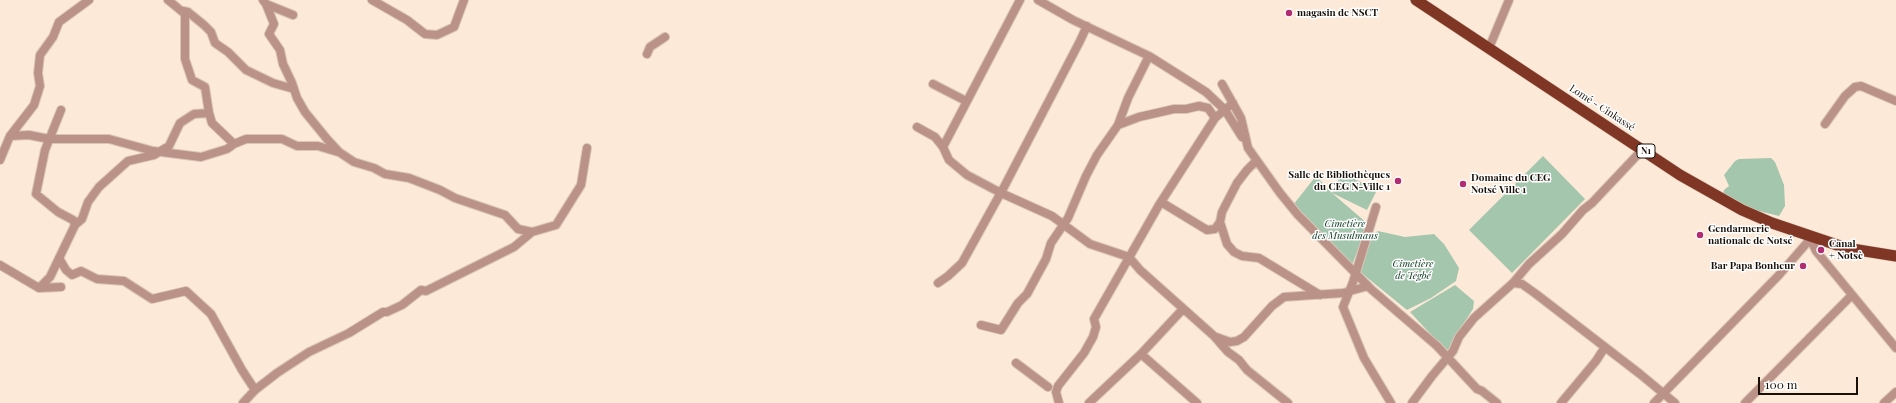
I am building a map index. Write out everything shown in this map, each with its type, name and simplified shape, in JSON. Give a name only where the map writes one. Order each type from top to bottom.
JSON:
[{"type":"highway","name":"Lomé - Cinkassé","points":[[1416,0],[1643,149],[1680,175],[1742,210],[1812,238],[1846,248],[1896,256]]},
{"type":"street","points":[[0,160],[10,136],[34,105],[40,86],[38,73],[40,55],[53,37],[59,22],[89,0]]},
{"type":"street","points":[[168,0],[183,11],[188,12],[204,25],[211,32],[215,43],[228,52],[246,70],[273,83],[294,89]]},
{"type":"street","points":[[372,0],[407,20],[425,34],[437,35],[454,27],[464,0]]},
{"type":"street","points":[[943,147],[1020,0]]},
{"type":"street","points":[[1038,0],[1149,56],[1206,92],[1225,110],[1237,126],[1256,161],[1298,215],[1368,286],[1448,358],[1477,389],[1482,391],[1497,403]]},
{"type":"street","points":[[1488,48],[1509,0]]},
{"type":"street","points":[[265,2],[293,16]]},
{"type":"street","points":[[265,2],[274,24],[269,34],[280,50],[283,64],[297,98],[305,112],[339,152],[354,162],[374,168],[385,174],[409,178],[440,190],[455,198],[505,215],[518,229],[532,232]]},
{"type":"street","points":[[183,11],[185,14],[185,59],[192,80],[205,87],[212,123],[234,144]]},
{"type":"street","points":[[938,283],[962,263],[1087,26]]},
{"type":"street","points":[[647,54],[650,47],[665,37]]},
{"type":"street","points":[[981,325],[1001,330],[1018,303],[1027,294],[1046,259],[1051,243],[1068,218],[1075,203],[1079,189],[1097,155],[1118,125],[1128,98],[1149,56]]},
{"type":"street","points":[[933,84],[966,101]]},
{"type":"street","points":[[1222,84],[1241,118],[1248,148]]},
{"type":"street","points":[[1825,124],[1845,96],[1855,87],[1861,86],[1896,101]]},
{"type":"street","points":[[1059,403],[1056,392],[1058,386],[1084,353],[1093,337],[1096,327],[1094,319],[1129,257],[1161,202],[1215,118],[1233,103]]},
{"type":"street","points":[[1118,125],[1130,119],[1164,111],[1199,106],[1208,108],[1215,118]]},
{"type":"street","points":[[61,110],[49,139],[36,194],[58,212],[73,220],[75,225]]},
{"type":"street","points":[[39,288],[50,277],[75,225],[82,219],[88,202],[99,187],[128,161],[154,155],[169,146],[180,123],[194,114],[209,113]]},
{"type":"street","points":[[917,127],[935,137],[943,147],[950,160],[968,175],[1000,193],[1052,216],[1090,244],[1129,257],[1140,270],[1214,336],[1228,352],[1239,360],[1247,370],[1284,402]]},
{"type":"street","points":[[10,136],[29,135],[49,139],[109,139],[159,151],[201,157],[227,149],[246,139],[282,139],[297,146],[318,146],[339,152]]},
{"type":"street","points":[[243,403],[255,390],[277,373],[309,352],[349,333],[383,312],[387,312],[402,304],[421,290],[426,291],[514,247],[532,232],[556,226],[581,185],[587,148]]},
{"type":"street","points":[[1412,403],[1432,376],[1448,358],[1459,337],[1474,318],[1513,283],[1529,264],[1562,234],[1583,210],[1592,203],[1643,149]]},
{"type":"street","points":[[1161,202],[1208,230],[1215,229],[1220,222],[1222,212],[1234,188],[1247,170],[1256,161]]},
{"type":"street","points":[[1376,207],[1343,307],[1364,358],[1391,403]]},
{"type":"street","points":[[1220,222],[1227,244],[1234,252],[1242,256],[1259,258],[1320,294]]},
{"type":"street","points":[[1812,238],[1816,251],[1896,348]]},
{"type":"street","points":[[1654,403],[1661,394],[1779,275],[1812,238]]},
{"type":"street","points":[[59,258],[66,270],[72,275],[82,271],[97,279],[124,280],[152,299],[186,291],[211,314],[242,370],[255,390]]},
{"type":"street","points":[[0,264],[39,288],[62,287]]},
{"type":"street","points":[[1513,283],[1522,284],[1640,374],[1661,394],[1674,403]]},
{"type":"street","points":[[1214,336],[1226,342],[1236,341],[1244,337],[1272,306],[1284,297],[1349,291],[1368,286]]},
{"type":"street","points":[[1745,403],[1852,295]]},
{"type":"street","points":[[1089,403],[1141,354],[1182,309]]},
{"type":"street","points":[[1561,403],[1596,361],[1604,347]]},
{"type":"street","points":[[1141,354],[1197,403]]},
{"type":"street","points":[[1016,363],[1048,387]]},
{"type":"street","points":[[1884,403],[1896,392]]},
{"type":"green space","points":[[1543,156],[1585,199],[1512,273],[1469,230]]},
{"type":"green space","points":[[1771,158],[1775,162],[1784,185],[1785,206],[1779,216],[1755,210],[1723,194],[1724,190],[1729,186],[1724,175],[1735,161],[1739,159]]},
{"type":"green space","points":[[1342,173],[1377,190],[1367,210],[1332,193]]},
{"type":"green space","name":"Cimetière des Musulmans","points":[[1316,176],[1332,193],[1368,224],[1352,265],[1293,205]]},
{"type":"green space","name":"Cimetière de Tégbé","points":[[1378,231],[1405,237],[1434,234],[1444,244],[1459,268],[1456,281],[1431,298],[1407,310],[1359,271],[1370,236]]},
{"type":"green space","points":[[1455,285],[1474,301],[1473,309],[1451,343],[1448,353],[1410,312]]},
{"type":"place","name":"magasin de NSCT","points":[[1289,13]]},
{"type":"place","name":"Salle de Bibliothèques du CEG N-Ville 1","points":[[1398,181]]},
{"type":"place","name":"Domaine du CEG Notsé Ville 1","points":[[1463,184]]},
{"type":"place","name":"Gendarmerie nationale de Notsé","points":[[1700,235]]},
{"type":"place","name":"Canal + Notsè","points":[[1821,250]]},
{"type":"place","name":"Bar Papa Bonheur","points":[[1803,266]]}]
